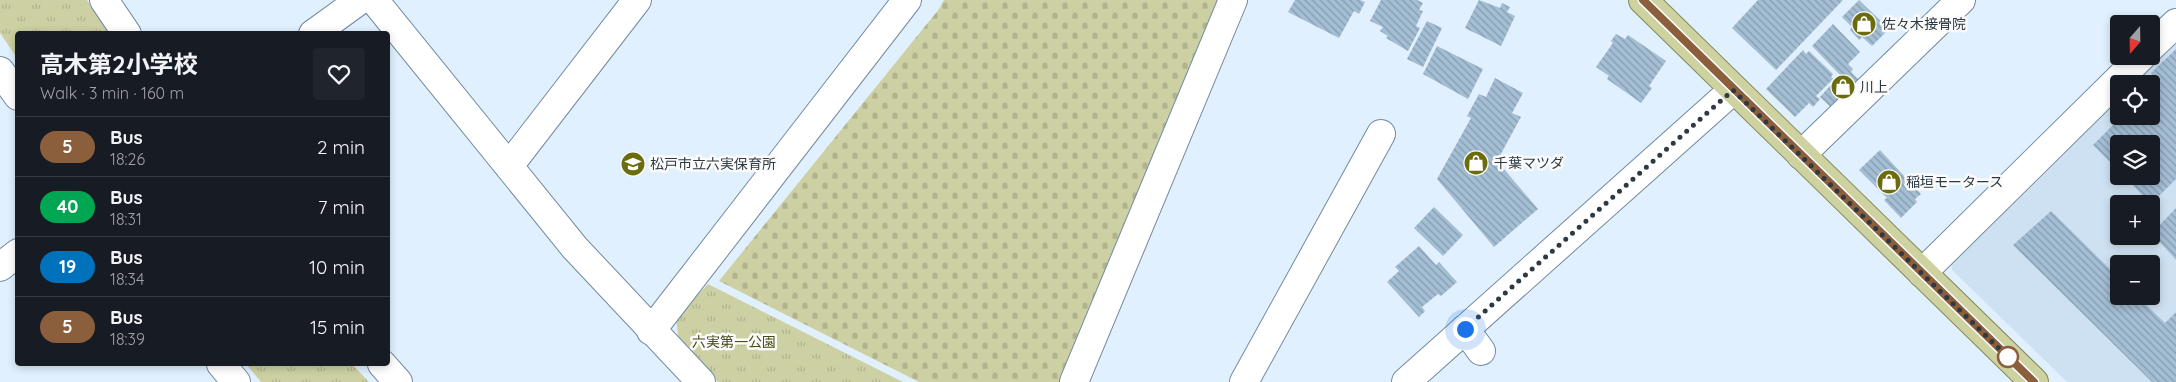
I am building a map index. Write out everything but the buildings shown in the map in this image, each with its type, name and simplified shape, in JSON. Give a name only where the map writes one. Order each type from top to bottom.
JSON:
[{"type":"main road","points":[[1643,0],[2034,382]]},
{"type":"street","points":[[104,0],[125,31]]},
{"type":"street","points":[[317,31],[360,0]]},
{"type":"street","points":[[374,0],[575,248],[651,331],[702,382]]},
{"type":"street","points":[[509,166],[637,0]]},
{"type":"street","points":[[651,331],[907,0]]},
{"type":"street","points":[[1074,382],[1234,0]]},
{"type":"street","points":[[1801,155],[1961,0]]},
{"type":"street","points":[[2160,38],[2176,23]]},
{"type":"street","points":[[1922,273],[2133,65]]},
{"type":"street","points":[[0,71],[15,92]]},
{"type":"street","points":[[1406,382],[1473,340],[1733,90]]},
{"type":"street","points":[[1244,382],[1381,134]]},
{"type":"street","points":[[0,267],[15,255]]},
{"type":"street","points":[[223,366],[236,382]]},
{"type":"street","points":[[384,366],[398,382]]},
{"type":"shaded area","points":[[2176,39],[2176,382],[2067,382],[1952,270],[1950,256],[2110,103],[2110,125],[2160,125],[2160,75],[2138,75],[2149,65],[2160,65],[2160,54]]},
{"type":"green space","points":[[0,0],[87,0],[107,31],[15,31],[15,55],[0,33]]},
{"type":"green space","points":[[944,0],[1227,0],[1062,382],[919,382],[719,281],[939,9]]},
{"type":"green space","name":"六実第一公園","points":[[708,284],[903,382],[718,382],[679,342],[676,318]]},
{"type":"green space","points":[[248,366],[354,366],[369,382],[261,382]]},
{"type":"bus line","name":"5","points":[[1643,0],[2034,382]]},
{"type":"place","name":"佐々木接骨院","points":[[1864,24]]},
{"type":"place","name":"川上","points":[[1843,87]]},
{"type":"place","name":"千葉マツダ","points":[[1476,163]]},
{"type":"place","name":"松戸市立六実保育所","points":[[633,164]]},
{"type":"place","name":"稲垣モータース","points":[[1889,182]]},
{"type":"route","points":[[1465,329],[1733,90],[2008,357]]}]
